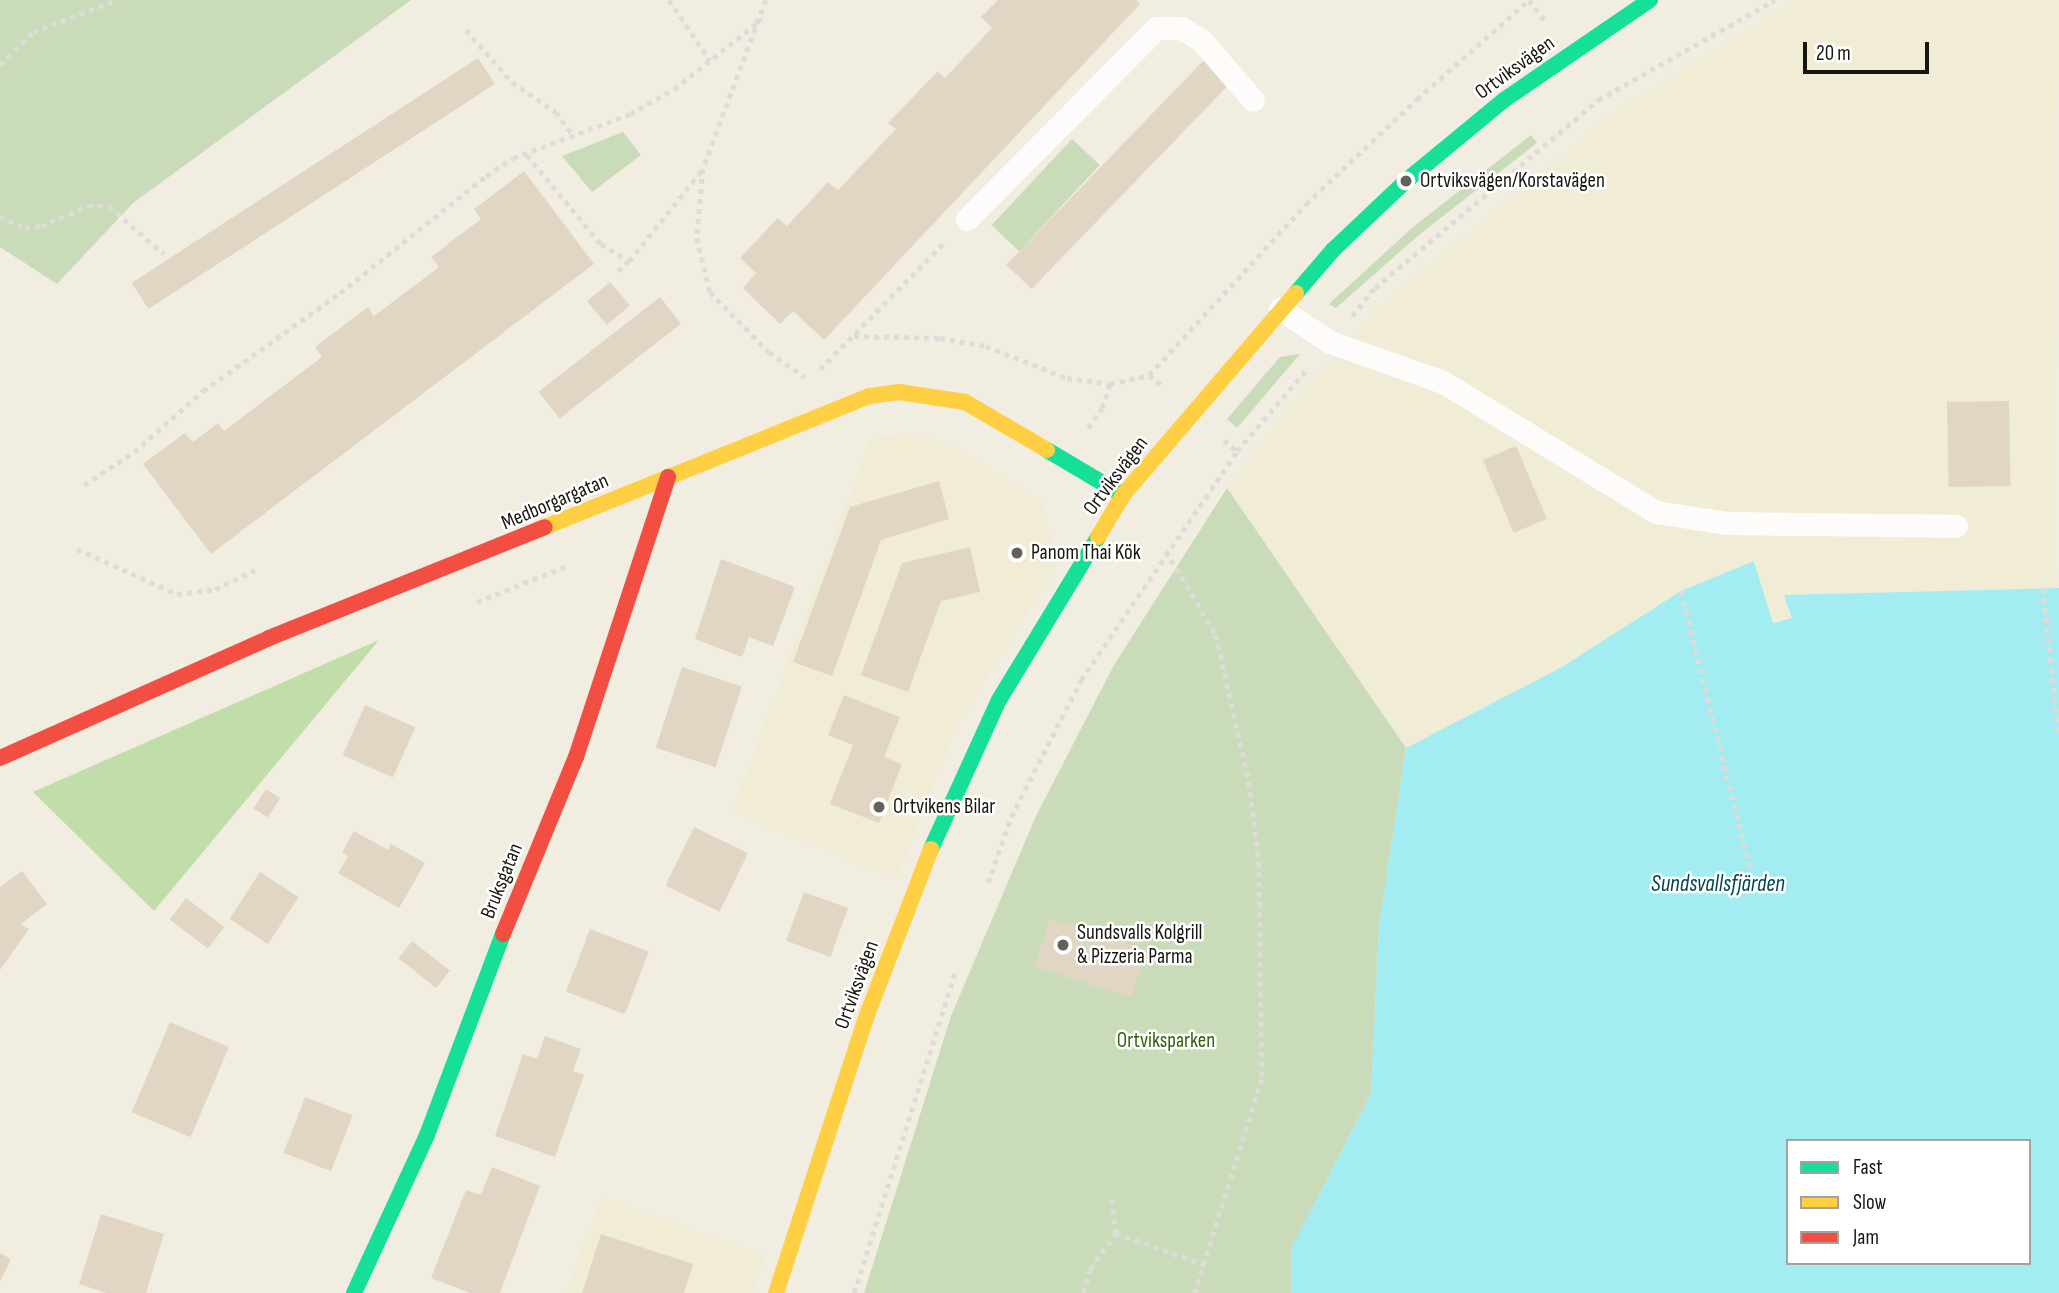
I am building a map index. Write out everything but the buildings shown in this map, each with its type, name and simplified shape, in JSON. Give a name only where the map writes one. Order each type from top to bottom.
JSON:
[{"type":"street","name":"Ortviksvägen","points":[[776,1293],[867,1015],[922,869],[999,700],[1123,495],[1333,250],[1406,181],[1504,100],[1650,0]]},
{"type":"street","name":"Medborgargatan","points":[[0,758],[269,638],[820,413],[870,396],[899,392],[965,402],[1123,495]]},
{"type":"street","name":"Bruksgatan","points":[[354,1293],[427,1135],[488,970],[576,757],[668,477]]},
{"type":"lane","points":[[967,219],[1157,29],[1181,27],[1201,40],[1253,100]]},
{"type":"lane","points":[[1280,309],[1330,342],[1443,382],[1656,512],[1726,523],[1956,526]]},
{"type":"path","points":[[0,65],[33,32],[117,0]]},
{"type":"path","points":[[669,0],[710,60]]},
{"type":"path","points":[[766,0],[762,19],[703,169],[697,238],[710,292],[769,352],[809,381],[967,219]]},
{"type":"path","points":[[853,336],[940,338],[986,346],[1068,378],[1110,384],[1149,375],[1306,204],[1529,0]]},
{"type":"path","points":[[988,883],[1011,817],[1081,680],[1166,551],[1237,451],[1376,288],[1598,100],[1775,0]]},
{"type":"path","points":[[84,485],[134,452],[203,391],[340,293],[486,176],[513,158],[527,155],[629,114],[674,89],[762,19]]},
{"type":"path","points":[[466,30],[512,82],[556,113],[573,135]]},
{"type":"path","points":[[527,155],[601,244],[629,261]]},
{"type":"path","points":[[617,273],[703,169]]},
{"type":"path","points":[[0,216],[24,228],[41,226],[88,206],[109,206],[164,254]]},
{"type":"path","points":[[1066,460],[1102,408],[1110,384]]},
{"type":"path","points":[[77,549],[177,594],[215,589],[255,570]]},
{"type":"path","points":[[1166,551],[1216,635],[1249,782],[1259,862],[1262,1079],[1195,1293]]},
{"type":"path","points":[[470,605],[577,562]]},
{"type":"path","points":[[2043,588],[2059,735]]},
{"type":"path","points":[[1681,591],[1751,871]]},
{"type":"path","points":[[854,1293],[956,968]]},
{"type":"path","points":[[1083,1293],[1090,1269],[1116,1233],[1112,1199]]},
{"type":"path","points":[[1116,1233],[1205,1265]]},
{"type":"shaded area","points":[[1797,0],[2059,0],[2055,558],[2059,588],[1785,595],[1792,618],[1773,623],[1755,561],[1681,591],[1562,667],[1406,748],[1227,488],[1302,392],[1375,310],[1616,111]]},
{"type":"shaded area","points":[[911,434],[950,443],[1045,505],[1055,569],[956,726],[897,879],[732,812],[871,438]]},
{"type":"shaded area","points":[[601,1197],[765,1255],[752,1293],[565,1293]]},
{"type":"green space","points":[[0,0],[411,0],[133,203],[57,284],[0,247]]},
{"type":"green space","points":[[623,132],[641,155],[592,192],[562,156]]},
{"type":"green space","points":[[1531,135],[1537,143],[1420,234],[1336,308],[1329,304],[1413,227]]},
{"type":"green space","points":[[1072,139],[1100,165],[1019,251],[992,225]]},
{"type":"green space","points":[[1300,354],[1237,428],[1227,419],[1280,357]]},
{"type":"green space","name":"Ortviksparken","points":[[1227,488],[1406,748],[1379,928],[1371,1094],[1291,1249],[1291,1293],[864,1293],[951,1016],[1036,816],[1114,665]]},
{"type":"green space","points":[[379,640],[154,911],[33,792]]},
{"type":"water","name":"Sundsvallsfjärden","points":[[1754,561],[1773,623],[1792,618],[1784,595],[2059,588],[2059,1293],[1291,1293],[1291,1249],[1371,1094],[1379,928],[1406,748],[1562,667],[1681,591]]},
{"type":"traffic: fast","points":[[1296,293],[1333,250],[1406,181],[1504,100],[1650,0]]},
{"type":"traffic: fast","points":[[1047,450],[1123,495]]},
{"type":"traffic: fast","points":[[931,849],[999,700],[1098,537]]},
{"type":"traffic: fast","points":[[354,1293],[427,1135],[503,934]]},
{"type":"traffic: slow","points":[[1098,537],[1123,495],[1296,293]]},
{"type":"traffic: slow","points":[[545,527],[870,396],[899,392],[965,402],[1047,450]]},
{"type":"traffic: slow","points":[[776,1293],[867,1015],[931,849]]},
{"type":"traffic: jam","points":[[503,934],[576,757],[668,477]]},
{"type":"traffic: jam","points":[[0,758],[269,638],[545,527]]},
{"type":"place","name":"Ortviksvägen/Korstavägen","points":[[1406,181]]},
{"type":"place","name":"Panom Thai Kök","points":[[1017,553]]},
{"type":"place","name":"Ortvikens Bilar","points":[[879,807]]},
{"type":"place","name":"Sundsvalls Kolgrill & Pizzeria Parma","points":[[1063,945]]}]
